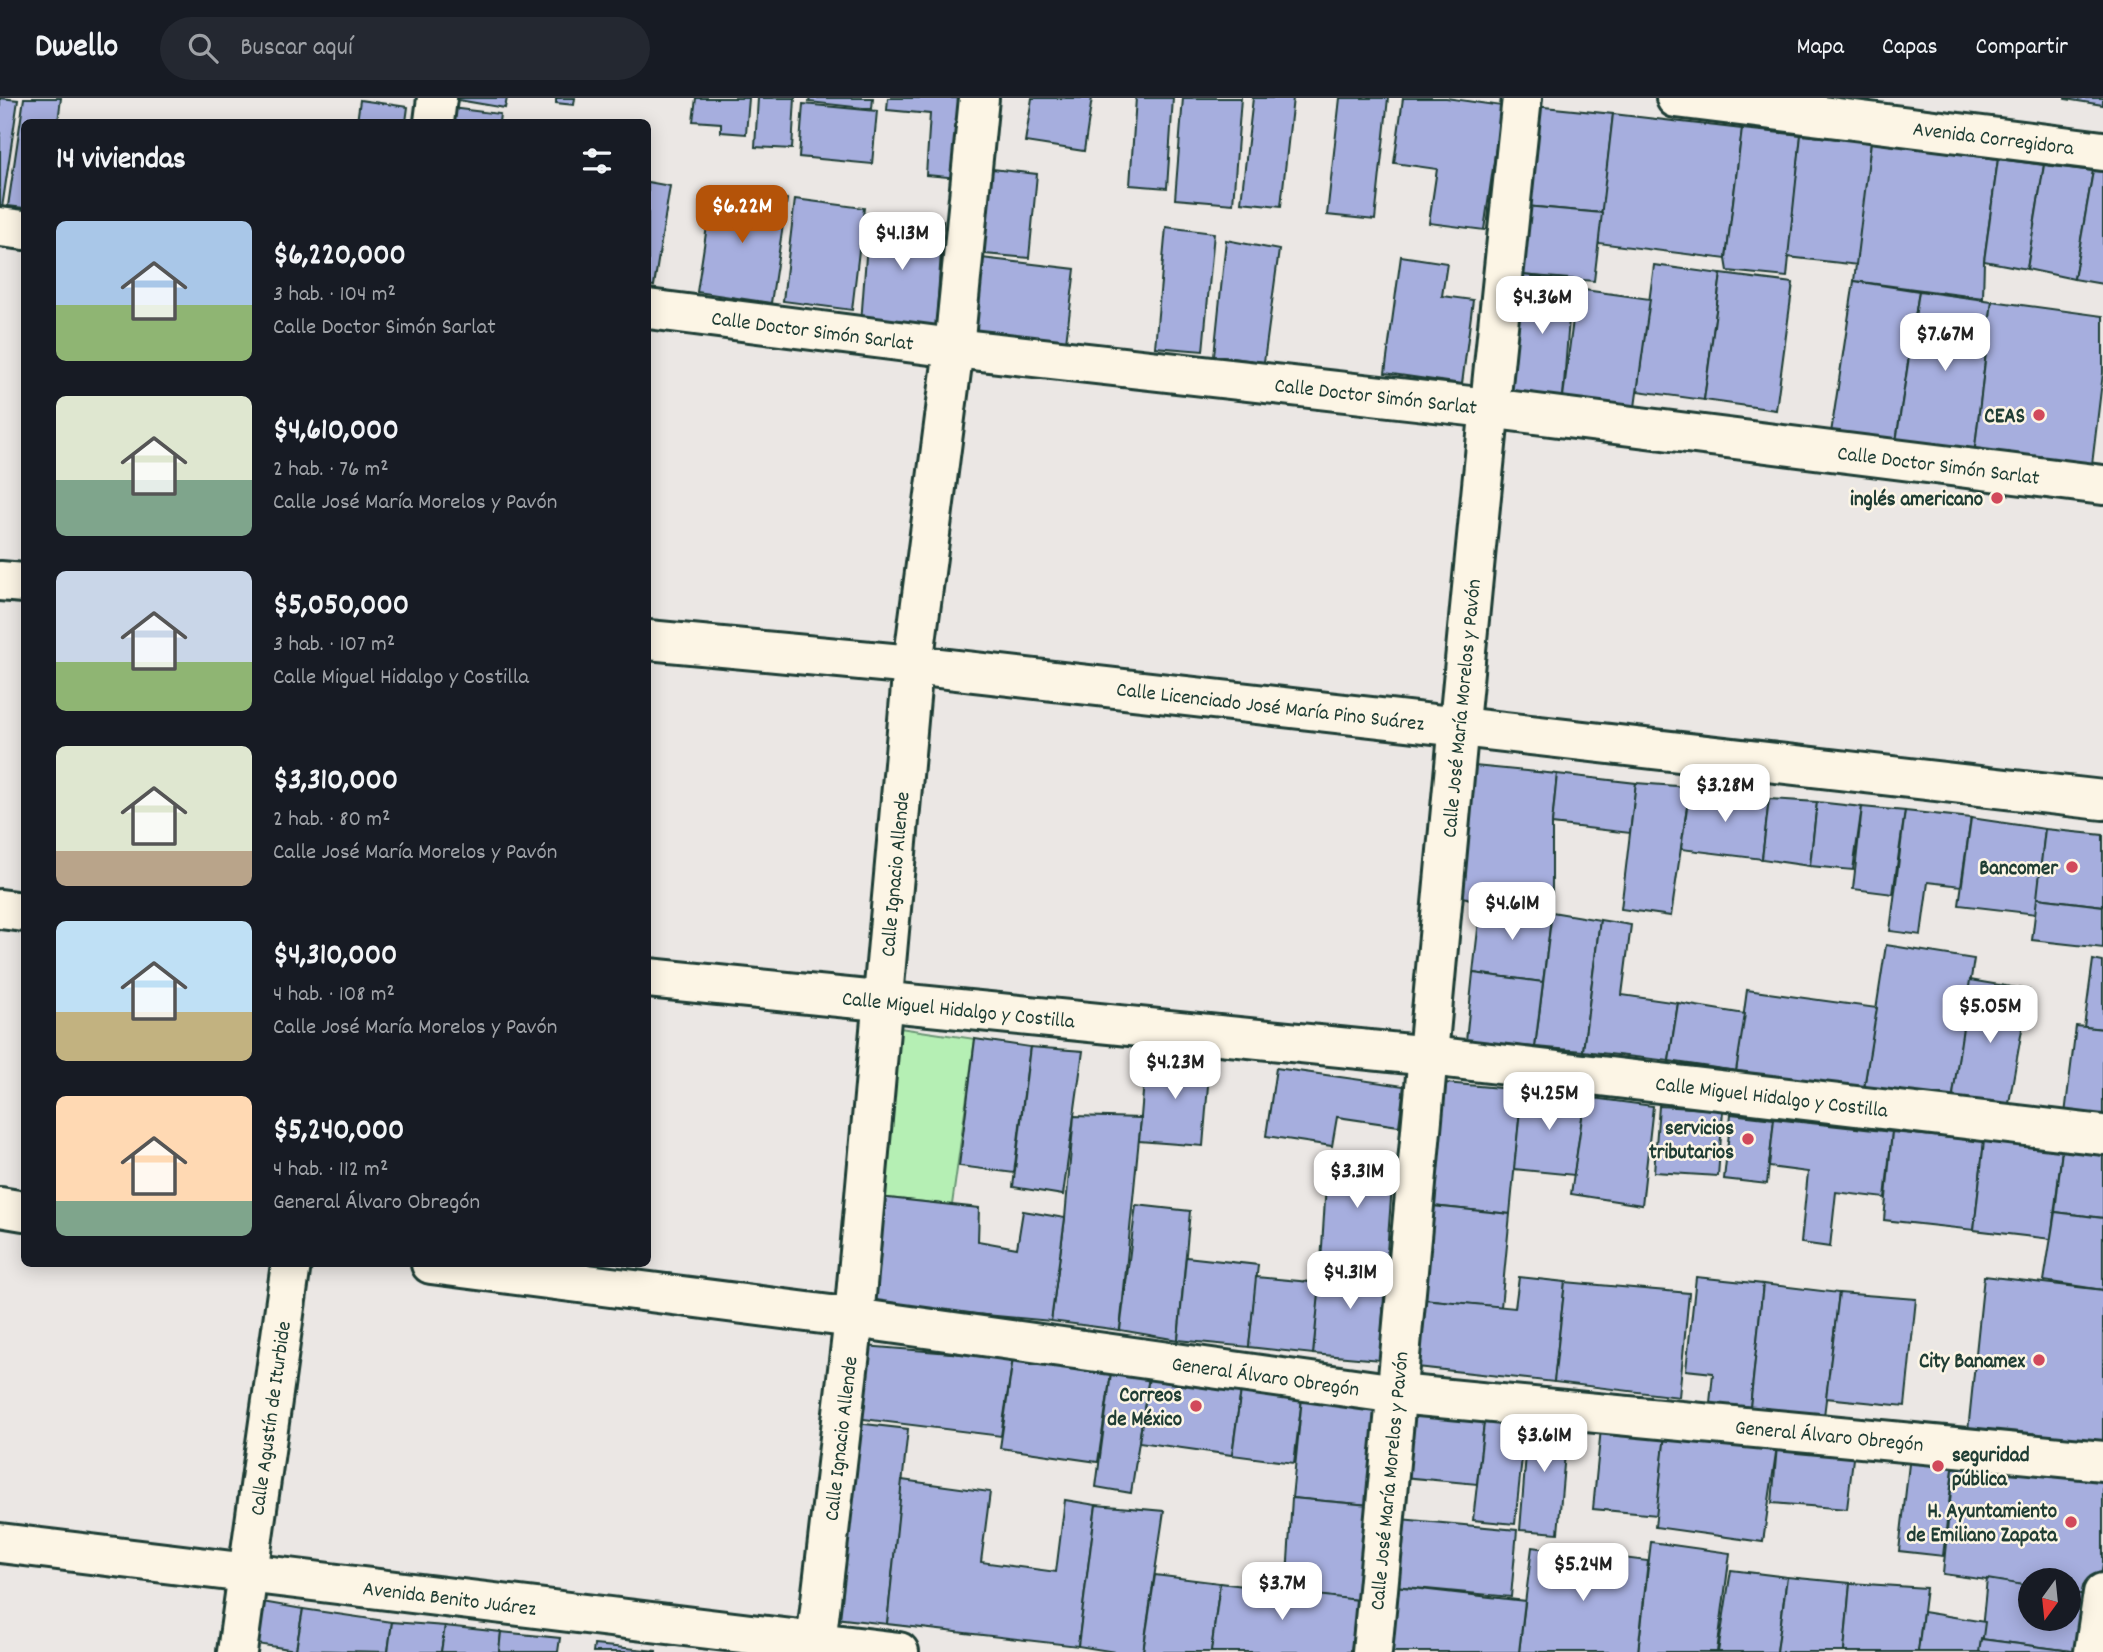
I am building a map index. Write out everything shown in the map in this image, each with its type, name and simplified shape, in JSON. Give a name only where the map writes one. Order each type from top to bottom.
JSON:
[{"type":"street","points":[[434,119],[437,98]]},
{"type":"street","name":"Calle Ignacio Allende","points":[[815,1647],[854,1318],[913,665],[954,348],[979,98]]},
{"type":"street","name":"Calle José María Morelos y Pavón","points":[[1372,1652],[1430,1056],[1456,728],[1522,98]]},
{"type":"street","name":"Avenida Corregidora","points":[[1676,98],[2103,151]]},
{"type":"street","points":[[0,227],[21,230]]},
{"type":"street","name":"Calle Doctor Simón Sarlat","points":[[651,309],[954,348],[1488,408],[2103,485]]},
{"type":"street","points":[[0,581],[21,583]]},
{"type":"street","name":"Calle Licenciado José María Pino Suárez","points":[[651,639],[913,665],[2103,800]]},
{"type":"street","points":[[0,909],[21,912]]},
{"type":"street","name":"Calle Miguel Hidalgo y Costilla","points":[[651,978],[1430,1056],[2103,1135]]},
{"type":"street","points":[[0,1208],[21,1211]]},
{"type":"street","name":"Calle Agustín de Iturbide","points":[[237,1652],[292,1267]]},
{"type":"street","name":"General Álvaro Obregón","points":[[454,1267],[854,1318],[1397,1394],[2103,1461]]},
{"type":"street","name":"Avenida Benito Juárez","points":[[0,1543],[248,1571],[815,1647],[899,1652]]},
{"type":"street","points":[[2094,1652],[2103,1593]]},
{"type":"green space","points":[[893,1027],[975,1039],[952,1205],[879,1197]]},
{"type":"building","points":[[0,98],[18,100],[2,208],[0,208]]},
{"type":"building","points":[[24,98],[61,98],[58,119],[21,119],[21,208],[8,206]]},
{"type":"building","points":[[447,98],[507,98],[505,108]]},
{"type":"building","points":[[556,98],[575,98],[574,105],[556,103]]},
{"type":"building","points":[[696,98],[749,98],[746,134],[721,132],[721,123],[693,121]]},
{"type":"building","points":[[758,98],[795,98],[792,149],[755,147]]},
{"type":"building","points":[[810,98],[873,98],[872,109],[809,102]]},
{"type":"building","points":[[888,98],[965,98],[959,178],[926,175],[930,114],[887,110]]},
{"type":"building","points":[[1032,98],[1092,98],[1084,151],[1025,142]]},
{"type":"building","points":[[1136,98],[1173,98],[1167,188],[1130,185]]},
{"type":"building","points":[[1183,98],[1241,98],[1233,204],[1175,199]]},
{"type":"building","points":[[1253,98],[1293,98],[1281,206],[1241,202]]},
{"type":"building","points":[[1340,98],[1388,98],[1375,220],[1327,215]]},
{"type":"building","points":[[1403,98],[1446,98],[1502,106],[1484,230],[1429,223],[1437,169],[1394,163]]},
{"type":"building","points":[[2065,98],[2103,98],[2103,105],[2065,99]]},
{"type":"building","points":[[360,100],[408,107],[406,119],[357,119]]},
{"type":"building","points":[[803,104],[877,111],[872,164],[799,157]]},
{"type":"building","points":[[1534,106],[1613,114],[1602,213],[1525,206]]},
{"type":"building","points":[[443,107],[500,114],[499,119],[441,119]]},
{"type":"building","points":[[1613,114],[1742,129],[1726,259],[1598,243]]},
{"type":"building","points":[[1742,129],[1801,135],[1787,277],[1728,271],[1726,259]]},
{"type":"building","points":[[1801,135],[1871,142],[1858,265],[1788,257]]},
{"type":"building","points":[[1871,142],[1998,159],[1984,261],[1983,298],[1854,281]]},
{"type":"building","points":[[1998,159],[2044,165],[2027,269],[1984,261]]},
{"type":"building","points":[[2044,165],[2093,171],[2074,279],[2027,269]]},
{"type":"building","points":[[983,168],[1037,174],[1029,258],[974,253]]},
{"type":"building","points":[[2093,171],[2103,172],[2103,284],[2074,279]]},
{"type":"building","points":[[651,183],[670,186],[654,286],[651,286]]},
{"type":"building","points":[[713,187],[787,199],[771,303],[697,292]]},
{"type":"building","points":[[795,199],[864,208],[852,310],[783,301]]},
{"type":"building","points":[[1525,206],[1602,213],[1594,281],[1521,275]]},
{"type":"building","points":[[869,216],[943,221],[936,328],[861,323]]},
{"type":"building","points":[[1166,227],[1214,233],[1203,351],[1155,347]]},
{"type":"building","points":[[1226,240],[1279,250],[1264,362],[1214,356]]},
{"type":"building","points":[[1401,256],[1447,263],[1442,296],[1473,300],[1462,384],[1385,373]]},
{"type":"building","points":[[973,257],[1075,269],[1066,342],[964,330]]},
{"type":"building","points":[[1654,265],[1721,274],[1704,400],[1637,391]]},
{"type":"building","points":[[1721,274],[1793,283],[1776,410],[1704,400]]},
{"type":"building","points":[[1521,275],[1572,280],[1563,397],[1511,393]]},
{"type":"building","points":[[1854,281],[1919,291],[1896,442],[1831,433]]},
{"type":"building","points":[[1577,289],[1650,299],[1635,407],[1563,397]]},
{"type":"building","points":[[1919,291],[1992,301],[1974,456],[1896,442]]},
{"type":"building","name":"CEAS","points":[[1992,301],[2103,316],[2103,373],[2091,473],[1974,456]]},
{"type":"building","points":[[1474,766],[1557,774],[1552,824],[1552,912],[1481,903],[1461,896]]},
{"type":"building","points":[[1557,774],[1636,783],[1630,833],[1552,824]]},
{"type":"building","points":[[1636,783],[1690,787],[1671,916],[1621,909]]},
{"type":"building","points":[[1690,787],[1769,799],[1762,859],[1681,849]]},
{"type":"building","points":[[1769,799],[1817,802],[1810,866],[1762,859]]},
{"type":"building","points":[[1817,802],[1862,807],[1853,870],[1810,866]]},
{"type":"building","points":[[1862,807],[1905,811],[1893,894],[1853,889]]},
{"type":"building","points":[[1905,811],[1971,818],[1961,886],[1928,882],[1921,935],[1890,931]]},
{"type":"building","points":[[1971,818],[2045,829],[2036,914],[1959,905]]},
{"type":"building","name":"Bancomer","points":[[2045,829],[2103,835],[2103,906],[2037,898]]},
{"type":"building","points":[[2037,898],[2103,906],[2103,948],[2032,940]]},
{"type":"building","points":[[1481,903],[1552,912],[1543,982],[1473,973]]},
{"type":"building","points":[[1552,912],[1600,920],[1583,1051],[1535,1047]]},
{"type":"building","points":[[1600,920],[1631,925],[1622,995],[1678,1003],[1669,1061],[1583,1051]]},
{"type":"building","points":[[1886,945],[1974,959],[1952,1102],[1864,1088]]},
{"type":"building","points":[[2093,960],[2103,962],[2103,1029],[2084,1027]]},
{"type":"building","points":[[1473,973],[1543,982],[1535,1047],[1466,1041]]},
{"type":"building","points":[[1970,980],[2029,990],[2008,1109],[1952,1102]]},
{"type":"building","points":[[1747,990],[1877,1008],[1864,1088],[1736,1071]]},
{"type":"building","points":[[1678,1003],[1745,1014],[1736,1071],[1669,1061]]},
{"type":"building","points":[[2076,1026],[2103,1029],[2103,1118],[2065,1114]]},
{"type":"building","points":[[975,1039],[1030,1047],[1014,1173],[959,1166]]},
{"type":"building","points":[[1030,1047],[1083,1051],[1063,1195],[1013,1187]]},
{"type":"building","points":[[1146,1056],[1210,1061],[1203,1146],[1139,1141]]},
{"type":"building","points":[[1276,1068],[1404,1086],[1399,1126],[1337,1117],[1332,1146],[1266,1136]]},
{"type":"building","points":[[1445,1083],[1522,1090],[1510,1214],[1432,1206]]},
{"type":"building","points":[[1522,1090],[1585,1097],[1574,1175],[1514,1169]]},
{"type":"building","points":[[1585,1097],[1653,1106],[1642,1205],[1571,1194]]},
{"type":"building","points":[[1659,1106],[1723,1110],[1718,1176],[1654,1172]]},
{"type":"building","points":[[1731,1114],[1774,1119],[1767,1184],[1724,1179]]},
{"type":"building","points":[[1074,1116],[1141,1118],[1120,1330],[1051,1321],[1065,1218]]},
{"type":"building","points":[[1774,1119],[1892,1132],[1885,1198],[1836,1192],[1830,1247],[1801,1243],[1808,1172],[1769,1167]]},
{"type":"building","points":[[1892,1132],[1984,1141],[1974,1230],[1884,1220]]},
{"type":"building","points":[[1984,1141],[2062,1150],[2051,1239],[1974,1230]]},
{"type":"building","points":[[2062,1150],[2103,1155],[2103,1218],[2055,1212]]},
{"type":"building","points":[[1328,1153],[1394,1158],[1386,1266],[1321,1262]]},
{"type":"building","points":[[879,1197],[979,1208],[978,1241],[1017,1248],[1023,1211],[1065,1218],[1051,1321],[867,1304]]},
{"type":"building","points":[[1136,1205],[1190,1211],[1178,1340],[1120,1330]]},
{"type":"building","points":[[1432,1206],[1510,1214],[1501,1307],[1423,1299]]},
{"type":"building","points":[[2055,1212],[2103,1218],[2103,1290],[2044,1281]]},
{"type":"building","points":[[1186,1257],[1258,1265],[1249,1347],[1178,1340]]},
{"type":"building","points":[[1321,1262],[1386,1266],[1380,1360],[1313,1354]]},
{"type":"building","name":"City Banamex","points":[[1984,1276],[2103,1290],[2103,1448],[1968,1431]]},
{"type":"building","points":[[1256,1277],[1320,1283],[1313,1354],[1249,1347]]},
{"type":"building","points":[[1519,1277],[1565,1282],[1554,1382],[1417,1367],[1423,1299],[1515,1308]]},
{"type":"building","points":[[1696,1277],[1763,1284],[1750,1408],[1710,1403],[1713,1373],[1686,1370]]},
{"type":"building","points":[[1565,1282],[1689,1293],[1679,1397],[1554,1382]]},
{"type":"building","points":[[1763,1284],[1839,1293],[1824,1416],[1750,1408]]},
{"type":"building","points":[[1839,1293],[1916,1299],[1905,1406],[1826,1398]]},
{"type":"building","points":[[864,1346],[1013,1358],[1001,1436],[855,1418]]},
{"type":"building","points":[[1013,1358],[1111,1373],[1098,1462],[1000,1448]]},
{"type":"building","points":[[1111,1373],[1149,1377],[1131,1493],[1096,1487]]},
{"type":"building","points":[[1149,1377],[1241,1390],[1232,1455],[1139,1442]]},
{"type":"building","points":[[1241,1390],[1302,1398],[1294,1463],[1232,1455]]},
{"type":"building","points":[[1302,1398],[1376,1406],[1369,1505],[1292,1498]]},
{"type":"building","points":[[1409,1406],[1485,1414],[1477,1484],[1403,1477]]},
{"type":"building","points":[[1485,1414],[1526,1419],[1515,1524],[1473,1520]]},
{"type":"building","points":[[1529,1416],[1568,1419],[1558,1533],[1520,1530]]},
{"type":"building","points":[[856,1423],[908,1429],[887,1624],[835,1618]]},
{"type":"building","points":[[1601,1428],[1665,1434],[1657,1515],[1593,1509]]},
{"type":"building","points":[[1665,1434],[1777,1446],[1763,1542],[1655,1527]]},
{"type":"building","points":[[1777,1446],[1854,1450],[1847,1509],[1772,1503]]},
{"type":"building","points":[[1910,1455],[1954,1460],[1943,1556],[1899,1551]]},
{"type":"building","points":[[1954,1460],[2103,1480],[2103,1564],[2097,1597],[2081,1594],[2081,1568],[2018,1568],[2018,1584],[1943,1574]]},
{"type":"building","points":[[902,1480],[990,1492],[981,1562],[1056,1572],[1065,1500],[1096,1505],[1078,1646],[887,1624]]},
{"type":"building","points":[[1292,1498],[1369,1505],[1358,1600],[1286,1592]]},
{"type":"building","points":[[1096,1505],[1164,1511],[1143,1652],[1115,1652],[1078,1646]]},
{"type":"building","points":[[1400,1519],[1517,1530],[1511,1597],[1394,1586]]},
{"type":"building","points":[[1651,1542],[1730,1553],[1717,1652],[1638,1652]]},
{"type":"building","points":[[1532,1547],[1648,1561],[1638,1652],[1519,1652]]},
{"type":"building","points":[[1731,1570],[1787,1577],[1777,1652],[1718,1652]]},
{"type":"building","points":[[1155,1575],[1220,1583],[1211,1652],[1143,1652]]},
{"type":"building","points":[[1787,1577],[1850,1583],[1844,1652],[1777,1652]]},
{"type":"building","points":[[1987,1579],[2018,1584],[2018,1631],[2081,1631],[2081,1594],[2097,1597],[2079,1652],[1981,1639]]},
{"type":"building","points":[[1220,1583],[1358,1600],[1351,1652],[1211,1652]]},
{"type":"building","points":[[1850,1583],[1926,1588],[1918,1652],[1844,1652]]},
{"type":"building","points":[[1394,1586],[1525,1601],[1519,1652],[1387,1652]]},
{"type":"building","points":[[251,1600],[303,1609],[296,1650],[244,1642]]},
{"type":"building","points":[[303,1609],[392,1622],[388,1652],[296,1650]]},
{"type":"building","points":[[1923,1612],[1985,1622],[1981,1652],[1918,1652]]},
{"type":"building","points":[[392,1622],[445,1626],[441,1652],[388,1652]]},
{"type":"building","points":[[445,1626],[501,1632],[499,1652],[441,1652]]},
{"type":"building","points":[[501,1632],[560,1638],[558,1652],[499,1652]]},
{"type":"building","points":[[1981,1639],[2079,1652],[1979,1652]]},
{"type":"building","points":[[594,1645],[656,1651],[656,1652],[593,1652]]},
{"type":"place","name":"CEAS","points":[[2039,415]]},
{"type":"place","name":"inglés americano","points":[[1997,498]]},
{"type":"place","name":"Bancomer","points":[[2072,867]]},
{"type":"place","name":"servicios tributarios","points":[[1748,1139]]},
{"type":"place","name":"City Banamex","points":[[2039,1360]]},
{"type":"place","name":"Correos de México","points":[[1196,1406]]},
{"type":"place","name":"seguridad pública","points":[[1938,1466]]},
{"type":"place","name":"H. Ayuntamiento de Emiliano Zapata","points":[[2071,1522]]}]
